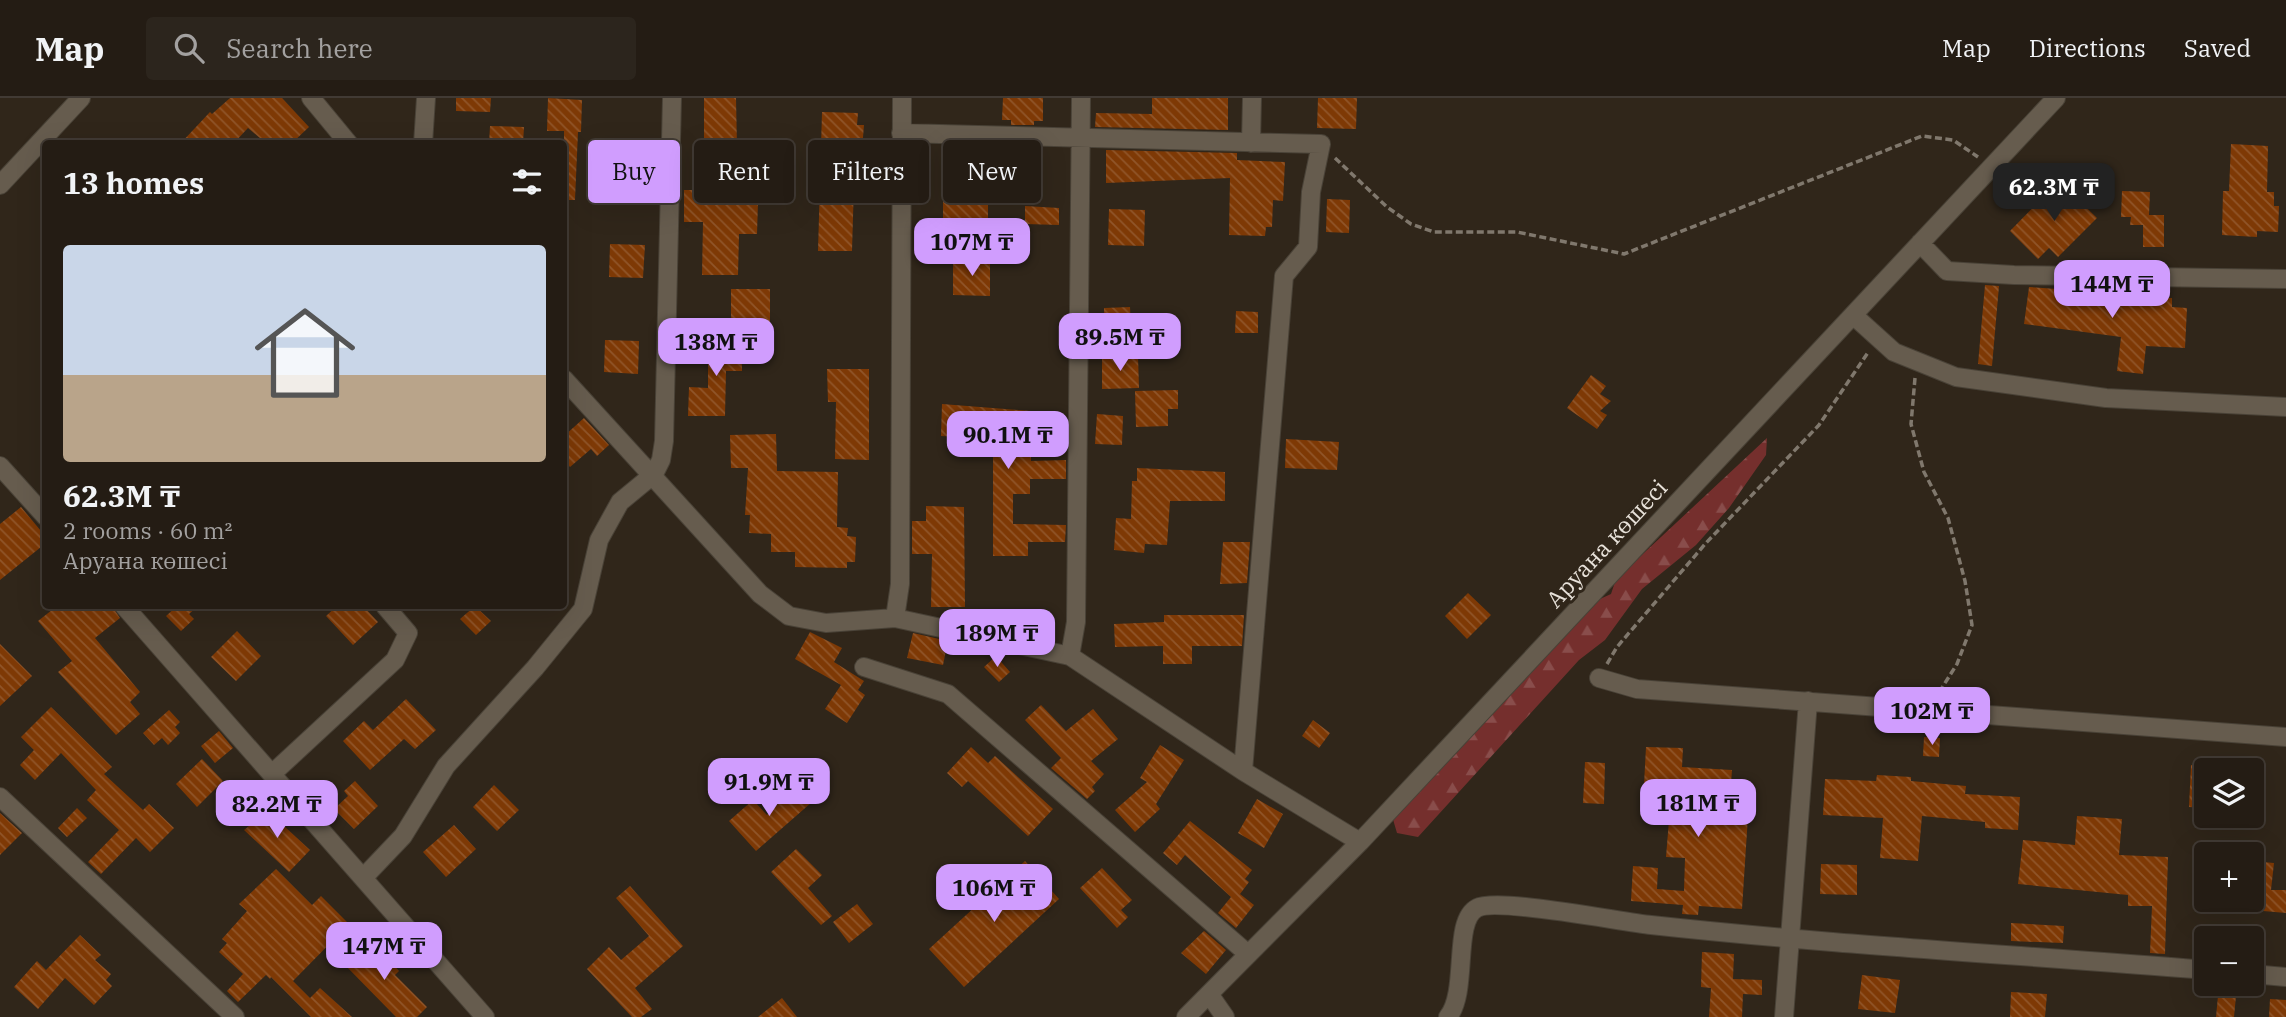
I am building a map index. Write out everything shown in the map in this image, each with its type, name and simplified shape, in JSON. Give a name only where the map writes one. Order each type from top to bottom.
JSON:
[{"type":"street","points":[[0,185],[81,98]]},
{"type":"street","points":[[311,98],[346,140]]},
{"type":"street","points":[[423,140],[426,98]]},
{"type":"street","points":[[363,878],[403,836],[446,766],[535,668],[583,609],[599,540],[620,502],[654,474],[661,460],[664,441],[672,98]]},
{"type":"street","points":[[895,618],[900,584],[902,98]]},
{"type":"street","points":[[1070,656],[1076,622],[1081,98]]},
{"type":"street","points":[[1251,142],[1252,98]]},
{"type":"street","name":"Аруана көшесі","points":[[1186,1017],[1360,842],[2056,98]]},
{"type":"street","points":[[901,133],[1321,144],[1311,192],[1308,247],[1284,276],[1244,771]]},
{"type":"street","points":[[1920,243],[1947,271],[2014,275],[2286,279]]},
{"type":"street","points":[[1853,315],[1894,352],[1956,377],[2106,398],[2286,407]]},
{"type":"street","points":[[567,382],[654,474],[760,594],[789,616],[826,623],[869,617],[895,618],[1070,656],[1244,771],[1360,842]]},
{"type":"street","points":[[0,466],[42,513]]},
{"type":"street","points":[[127,609],[485,1017]]},
{"type":"street","points":[[273,773],[394,660],[408,633],[388,609]]},
{"type":"street","points":[[864,667],[948,694],[1248,954]]},
{"type":"street","points":[[1599,678],[1637,689],[2286,737]]},
{"type":"street","points":[[1784,1017],[1808,701]]},
{"type":"street","points":[[0,797],[235,1017]]},
{"type":"street","points":[[1448,1017],[1462,978],[1462,937],[1469,914],[1479,906],[1505,906],[1647,925],[2194,969]]},
{"type":"street","points":[[2264,975],[2286,977]]},
{"type":"street","points":[[1209,994],[1225,1017]]},
{"type":"path","points":[[1321,144],[1387,207],[1411,224],[1434,232],[1517,232],[1624,254],[1922,136],[1953,140],[1992,167]]},
{"type":"path","points":[[1599,678],[1617,647],[1706,543],[1819,425],[1864,361],[1876,337]]},
{"type":"path","points":[[1918,362],[1912,424],[1924,472],[1948,518],[1965,581],[1972,625],[1957,664],[1927,711]]},
{"type":"green space","points":[[1767,438],[1766,455],[1729,508],[1696,545],[1642,589],[1605,640],[1579,660],[1418,837],[1397,833],[1392,816],[1600,599],[1611,594],[1616,579]]},
{"type":"building","points":[[230,98],[282,98],[309,127],[295,140],[262,140],[248,128],[237,140],[184,140],[210,112],[212,114]]},
{"type":"building","points":[[456,98],[491,98],[490,112],[456,111]]},
{"type":"building","points":[[548,98],[582,100],[575,200],[567,200],[567,140],[564,140],[564,131],[547,131]]},
{"type":"building","points":[[704,98],[736,98],[737,140],[704,139]]},
{"type":"building","points":[[1003,98],[1043,98],[1043,121],[1034,121],[1034,125],[1011,125],[1011,120],[1002,120]]},
{"type":"building","points":[[1152,98],[1228,98],[1228,130],[1095,127],[1096,113],[1152,114]]},
{"type":"building","points":[[1318,98],[1357,98],[1356,129],[1317,128]]},
{"type":"building","points":[[822,112],[858,113],[857,125],[864,125],[863,140],[821,140]]},
{"type":"building","points":[[490,126],[524,127],[523,140],[489,140]]},
{"type":"building","points":[[2231,144],[2268,146],[2267,192],[2274,192],[2274,206],[2279,206],[2278,232],[2257,231],[2257,237],[2222,235],[2223,191],[2229,191]]},
{"type":"building","points":[[1106,150],[1237,153],[1237,160],[1285,162],[1283,201],[1273,200],[1272,227],[1266,227],[1265,236],[1229,235],[1230,178],[1106,183]]},
{"type":"building","points":[[2059,181],[2097,218],[2058,257],[2049,248],[2038,259],[2010,231]]},
{"type":"building","points":[[684,190],[694,190],[694,203],[758,203],[757,234],[739,234],[738,275],[702,275],[703,222],[684,222]]},
{"type":"building","points":[[2122,191],[2150,192],[2149,215],[2164,215],[2164,247],[2143,247],[2143,225],[2130,225],[2131,217],[2121,217]]},
{"type":"building","points":[[1327,199],[1350,200],[1349,233],[1326,232]]},
{"type":"building","points":[[819,203],[853,203],[852,251],[818,251]]},
{"type":"building","points":[[943,203],[988,203],[988,232],[943,232]]},
{"type":"building","points":[[1025,206],[1059,208],[1059,225],[1025,224]]},
{"type":"building","points":[[1109,209],[1145,210],[1144,246],[1108,245]]},
{"type":"building","points":[[610,244],[645,245],[643,278],[609,277]]},
{"type":"building","points":[[953,260],[990,260],[990,296],[953,295]]},
{"type":"building","points":[[1985,285],[1999,286],[1992,366],[1978,364]]},
{"type":"building","points":[[2029,287],[2128,294],[2128,288],[2142,288],[2142,297],[2172,298],[2172,307],[2187,308],[2185,348],[2146,346],[2143,374],[2117,371],[2121,337],[2024,324]]},
{"type":"building","points":[[731,289],[770,289],[770,322],[731,322]]},
{"type":"building","points":[[1130,307],[1131,325],[1104,326],[1104,308]]},
{"type":"building","points":[[1236,311],[1258,312],[1258,333],[1235,333]]},
{"type":"building","points":[[708,338],[742,338],[742,371],[726,371],[725,416],[688,416],[689,387],[708,388]]},
{"type":"building","points":[[605,340],[639,341],[638,374],[604,372]]},
{"type":"building","points":[[1138,356],[1139,388],[1102,389],[1102,357]]},
{"type":"building","points":[[827,369],[869,369],[869,460],[835,459],[836,402],[828,402]]},
{"type":"building","points":[[1591,375],[1606,386],[1600,394],[1611,401],[1600,411],[1607,415],[1597,429],[1567,408]]},
{"type":"building","points":[[1178,390],[1178,409],[1168,409],[1168,426],[1136,427],[1135,391]]},
{"type":"building","points":[[942,404],[1031,411],[1031,461],[1066,460],[1066,479],[1030,479],[1030,494],[1013,494],[1013,524],[1066,525],[1065,542],[1028,542],[1028,556],[993,556],[993,439],[941,436]]},
{"type":"building","points":[[1097,414],[1123,416],[1122,445],[1095,444]]},
{"type":"building","points":[[584,418],[609,445],[597,456],[591,449],[570,467],[567,463],[567,433]]},
{"type":"building","points":[[776,434],[777,471],[838,472],[837,527],[848,528],[847,536],[856,537],[855,562],[847,562],[847,568],[795,567],[795,552],[771,552],[771,534],[749,533],[750,515],[745,515],[748,468],[731,468],[730,435]]},
{"type":"building","points":[[1286,439],[1339,442],[1337,470],[1285,468]]},
{"type":"building","points":[[1137,468],[1225,472],[1225,501],[1170,501],[1167,545],[1145,544],[1144,553],[1114,550],[1116,518],[1131,519],[1132,481],[1137,481]]},
{"type":"building","points":[[926,506],[964,507],[965,607],[931,607],[932,554],[912,554],[912,521],[926,521]]},
{"type":"building","points":[[21,507],[42,532],[42,546],[0,580],[0,524]]},
{"type":"building","points":[[1223,542],[1250,542],[1247,583],[1220,584]]},
{"type":"building","points":[[1468,593],[1491,615],[1467,639],[1445,616]]},
{"type":"building","points":[[53,609],[114,609],[120,618],[95,638],[140,692],[130,702],[140,714],[116,735],[58,672],[72,661],[38,621]]},
{"type":"building","points":[[174,609],[195,609],[189,614],[194,619],[181,631],[166,616]]},
{"type":"building","points":[[334,609],[366,609],[378,622],[353,645],[326,616]]},
{"type":"building","points":[[472,609],[478,609],[491,621],[476,635],[460,619]]},
{"type":"building","points":[[1164,615],[1244,615],[1242,646],[1192,646],[1192,664],[1163,664],[1163,646],[1115,647],[1114,624],[1164,622]]},
{"type":"building","points":[[237,631],[261,656],[236,681],[211,657]]},
{"type":"building","points":[[810,632],[842,648],[834,662],[864,681],[858,690],[865,695],[847,723],[825,709],[841,685],[795,659]]},
{"type":"building","points":[[913,633],[948,641],[943,665],[907,658]]},
{"type":"building","points":[[0,644],[32,676],[0,706]]},
{"type":"building","points":[[996,656],[1010,672],[999,682],[984,667]]},
{"type":"building","points":[[406,699],[436,730],[415,749],[404,739],[370,770],[343,741],[364,721],[373,730]]},
{"type":"building","points":[[1041,705],[1066,731],[1093,709],[1118,739],[1091,761],[1104,774],[1092,787],[1095,791],[1087,799],[1051,768],[1061,758],[1025,720]]},
{"type":"building","points":[[51,707],[112,767],[104,774],[143,810],[149,804],[174,828],[150,852],[136,838],[101,874],[88,862],[119,830],[87,800],[96,790],[61,753],[35,780],[20,765],[34,750],[21,737]]},
{"type":"building","points":[[169,710],[180,722],[175,727],[180,733],[168,745],[162,738],[154,745],[143,733]]},
{"type":"building","points":[[1313,720],[1330,733],[1319,748],[1302,736]]},
{"type":"building","points":[[219,731],[233,748],[215,763],[201,746]]},
{"type":"building","points":[[1924,737],[1940,738],[1939,757],[1923,756]]},
{"type":"building","points":[[1160,745],[1184,760],[1156,804],[1160,809],[1135,832],[1115,810],[1147,782],[1140,778]]},
{"type":"building","points":[[971,747],[988,763],[995,756],[1053,809],[1028,836],[968,781],[962,787],[947,773]]},
{"type":"building","points":[[1646,747],[1683,748],[1682,767],[1732,770],[1729,814],[1748,816],[1742,909],[1699,906],[1698,915],[1682,914],[1683,905],[1631,901],[1633,866],[1658,868],[1657,889],[1684,891],[1685,858],[1666,857],[1669,820],[1693,822],[1696,787],[1644,785]]},
{"type":"building","points":[[202,759],[223,781],[197,807],[176,784]]},
{"type":"building","points":[[1585,762],[1605,763],[1604,804],[1583,803]]},
{"type":"building","points":[[2191,765],[2194,765],[2194,807],[2189,807]]},
{"type":"building","points":[[1877,775],[1911,777],[1911,781],[1966,786],[1965,794],[2020,797],[2018,830],[1985,828],[1985,822],[1922,816],[1918,861],[1880,858],[1883,818],[1823,815],[1825,779],[1876,781]]},
{"type":"building","points":[[355,781],[378,806],[354,829],[334,809],[348,796],[344,791]]},
{"type":"building","points":[[494,785],[519,810],[497,831],[473,807]]},
{"type":"building","points":[[796,786],[812,802],[756,851],[729,821],[753,800],[767,815]]},
{"type":"building","points":[[1257,799],[1283,814],[1264,848],[1238,833]]},
{"type":"building","points":[[77,808],[87,818],[67,837],[58,828]]},
{"type":"building","points":[[271,808],[283,825],[310,850],[289,872],[244,830]]},
{"type":"building","points":[[0,813],[22,833],[0,855]]},
{"type":"building","points":[[2077,816],[2122,819],[2119,855],[2168,857],[2165,954],[2150,953],[2152,906],[2128,906],[2128,895],[2018,884],[2023,840],[2075,845]]},
{"type":"building","points":[[1190,821],[1252,870],[1245,879],[1249,882],[1240,894],[1254,905],[1236,928],[1218,913],[1231,897],[1185,855],[1177,865],[1163,853]]},
{"type":"building","points":[[454,825],[476,849],[446,877],[423,852]]},
{"type":"building","points":[[796,849],[822,875],[808,888],[832,916],[821,925],[771,872]]},
{"type":"building","points":[[1025,861],[1059,899],[964,987],[929,949]]},
{"type":"building","points":[[2264,862],[2274,863],[2271,890],[2286,890],[2286,913],[2264,911]]},
{"type":"building","points":[[1821,864],[1857,865],[1857,895],[1820,894]]},
{"type":"building","points":[[1102,868],[1132,900],[1121,910],[1128,917],[1117,928],[1080,888]]},
{"type":"building","points":[[276,869],[312,905],[321,896],[349,924],[293,981],[310,998],[320,988],[352,1017],[311,1017],[266,975],[238,1002],[227,991],[243,974],[219,952],[227,943],[222,939],[247,911],[239,904]]},
{"type":"building","points":[[630,886],[683,946],[635,988],[652,1009],[641,1017],[632,1017],[587,969],[609,947],[621,960],[649,936],[616,898]]},
{"type":"building","points":[[857,904],[873,924],[849,943],[833,922]]},
{"type":"building","points":[[2011,923],[2064,926],[2063,943],[2011,941]]},
{"type":"building","points":[[1204,931],[1226,950],[1206,974],[1181,953]]},
{"type":"building","points":[[80,935],[101,955],[95,960],[111,974],[106,980],[112,986],[94,1005],[65,978],[38,1009],[14,987],[37,961],[46,970]]},
{"type":"building","points":[[369,940],[399,971],[395,975],[427,1007],[417,1017],[396,1017],[344,964]]},
{"type":"building","points":[[1702,952],[1734,954],[1733,979],[1762,980],[1762,995],[1743,994],[1742,1017],[1709,1017],[1711,988],[1701,987]]},
{"type":"building","points":[[1862,975],[1900,980],[1895,1013],[1858,1009]]},
{"type":"building","points":[[2011,992],[2047,994],[2045,1017],[2010,1017]]},
{"type":"building","points":[[2218,996],[2236,996],[2234,1017],[2216,1017]]},
{"type":"building","points":[[782,998],[797,1017],[758,1017]]},
{"type":"building","points":[[2270,999],[2286,1000],[2286,1017],[2269,1017]]}]
